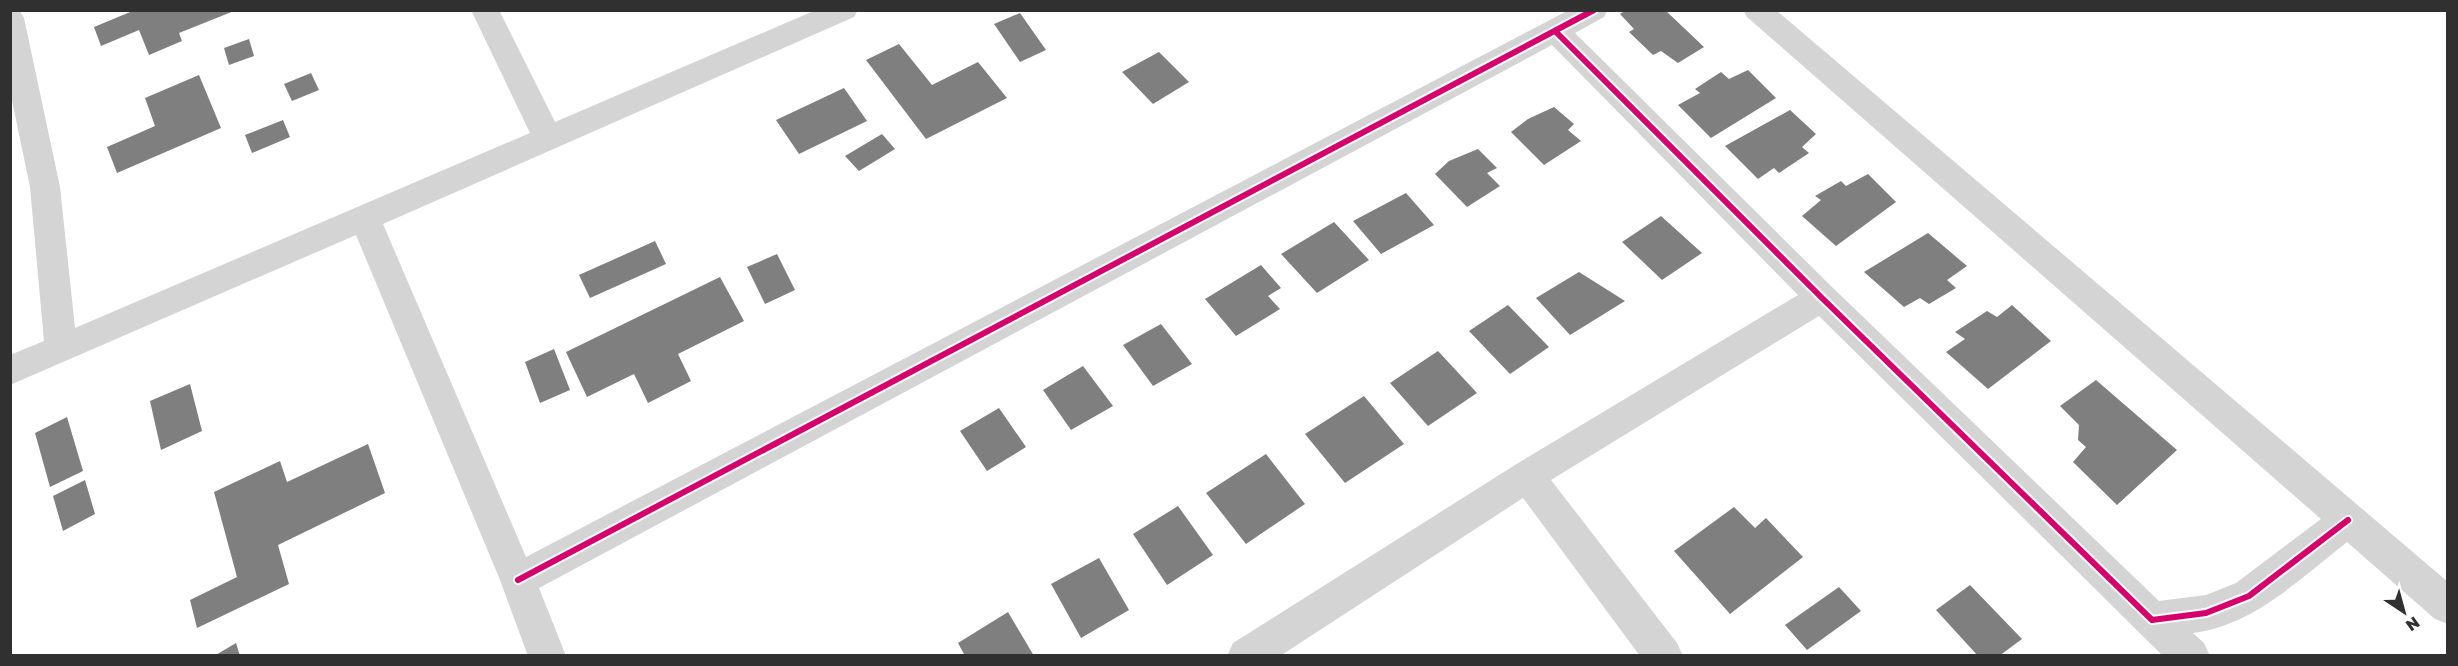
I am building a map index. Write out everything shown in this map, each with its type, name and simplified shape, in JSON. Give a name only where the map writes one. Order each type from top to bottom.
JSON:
[{"type":"street","points":[[485,10],[548,139]]},
{"type":"street","points":[[10,371],[844,10]]},
{"type":"street","points":[[518,580],[1594,10]]},
{"type":"street","points":[[1757,10],[2448,606]]},
{"type":"street","points":[[1555,31],[1822,298],[2191,656]]},
{"type":"street","points":[[12,38],[45,188],[61,349]]},
{"type":"street","points":[[364,219],[518,580],[547,656]]},
{"type":"street","points":[[1246,656],[1527,476],[1822,298]]},
{"type":"street","points":[[1527,476],[1665,656]]},
{"type":"street","points":[[2152,620],[2206,613],[2249,596],[2348,520]]},
{"type":"building","points":[[135,10],[234,11],[179,33],[182,41],[149,55],[139,30],[101,46],[94,27]]},
{"type":"building","points":[[1626,10],[1665,10],[1704,47],[1678,63],[1661,51],[1653,55],[1629,32],[1634,29],[1620,14]]},
{"type":"building","points":[[1020,13],[1046,50],[1020,62],[994,24]]},
{"type":"building","points":[[249,39],[254,56],[229,65],[224,48]]},
{"type":"building","points":[[899,44],[932,85],[978,62],[1007,98],[926,139],[866,60]]},
{"type":"building","points":[[1159,52],[1189,82],[1153,104],[1122,72]]},
{"type":"building","points":[[1748,70],[1776,98],[1711,138],[1678,105],[1700,93],[1695,89],[1721,72],[1729,79]]},
{"type":"building","points":[[311,73],[319,90],[292,101],[284,84]]},
{"type":"building","points":[[199,75],[221,128],[117,173],[107,147],[155,126],[145,98]]},
{"type":"building","points":[[844,88],[867,121],[799,154],[776,120]]},
{"type":"building","points":[[1554,107],[1574,124],[1568,130],[1581,141],[1544,165],[1511,132],[1528,119]]},
{"type":"building","points":[[1790,110],[1816,134],[1802,147],[1809,153],[1779,173],[1774,168],[1758,179],[1725,146]]},
{"type":"building","points":[[283,120],[290,137],[252,153],[245,135]]},
{"type":"building","points":[[882,134],[895,149],[859,171],[845,156]]},
{"type":"building","points":[[1478,149],[1497,168],[1487,173],[1500,186],[1467,207],[1435,174],[1449,161]]},
{"type":"building","points":[[1868,174],[1896,202],[1836,246],[1802,216],[1821,200],[1815,196],[1841,181],[1846,186]]},
{"type":"building","points":[[1406,193],[1434,225],[1381,254],[1353,221]]},
{"type":"building","points":[[1661,216],[1702,253],[1662,280],[1622,242]]},
{"type":"building","points":[[1334,222],[1369,260],[1317,293],[1281,254]]},
{"type":"building","points":[[1928,233],[1967,266],[1947,280],[1956,288],[1929,304],[1920,298],[1904,307],[1864,272]]},
{"type":"building","points":[[655,241],[666,264],[590,298],[579,275]]},
{"type":"building","points":[[777,254],[795,290],[765,304],[747,267]]},
{"type":"building","points":[[1261,265],[1281,288],[1268,296],[1280,309],[1236,336],[1205,299]]},
{"type":"building","points":[[1579,272],[1625,301],[1570,335],[1536,298]]},
{"type":"building","points":[[720,277],[744,321],[678,354],[691,381],[648,403],[634,374],[587,397],[566,352]]},
{"type":"building","points":[[1508,305],[1549,347],[1510,374],[1469,331]]},
{"type":"building","points":[[2012,305],[2051,341],[1988,389],[1946,352],[1965,339],[1955,332],[1987,311],[1997,317]]},
{"type":"building","points":[[1161,324],[1192,364],[1153,386],[1123,345]]},
{"type":"building","points":[[554,349],[570,390],[540,403],[525,362]]},
{"type":"building","points":[[1438,351],[1477,393],[1428,426],[1390,383]]},
{"type":"building","points":[[1083,366],[1113,406],[1071,430],[1043,390]]},
{"type":"building","points":[[2096,380],[2177,450],[2117,505],[2073,462],[2086,447],[2078,440],[2079,425],[2060,406]]},
{"type":"building","points":[[190,384],[202,431],[161,450],[150,401]]},
{"type":"building","points":[[1364,396],[1404,444],[1345,483],[1305,434]]},
{"type":"building","points":[[999,408],[1026,447],[987,471],[960,431]]},
{"type":"building","points":[[67,417],[83,471],[50,487],[35,433]]},
{"type":"building","points":[[368,444],[385,493],[278,545],[289,584],[197,628],[190,600],[237,577],[214,492],[280,461],[287,482]]},
{"type":"building","points":[[1266,454],[1305,504],[1246,544],[1206,493]]},
{"type":"building","points":[[85,480],[95,514],[63,531],[53,496]]},
{"type":"building","points":[[1178,506],[1213,555],[1167,585],[1133,534]]},
{"type":"building","points":[[1734,507],[1755,528],[1766,518],[1803,557],[1730,614],[1674,551]]},
{"type":"building","points":[[1099,558],[1129,610],[1081,638],[1051,584]]},
{"type":"building","points":[[1970,585],[2022,639],[1999,656],[1978,656],[1936,610]]},
{"type":"building","points":[[1839,587],[1861,611],[1807,650],[1785,625]]},
{"type":"building","points":[[1008,612],[1034,656],[965,656],[958,643]]},
{"type":"building","points":[[236,643],[240,656],[214,656]]},
{"type":"cycle path","points":[[518,580],[1594,10]]},
{"type":"cycle path","points":[[1555,31],[1822,298],[2152,620],[2206,613],[2249,596],[2348,520]]}]
